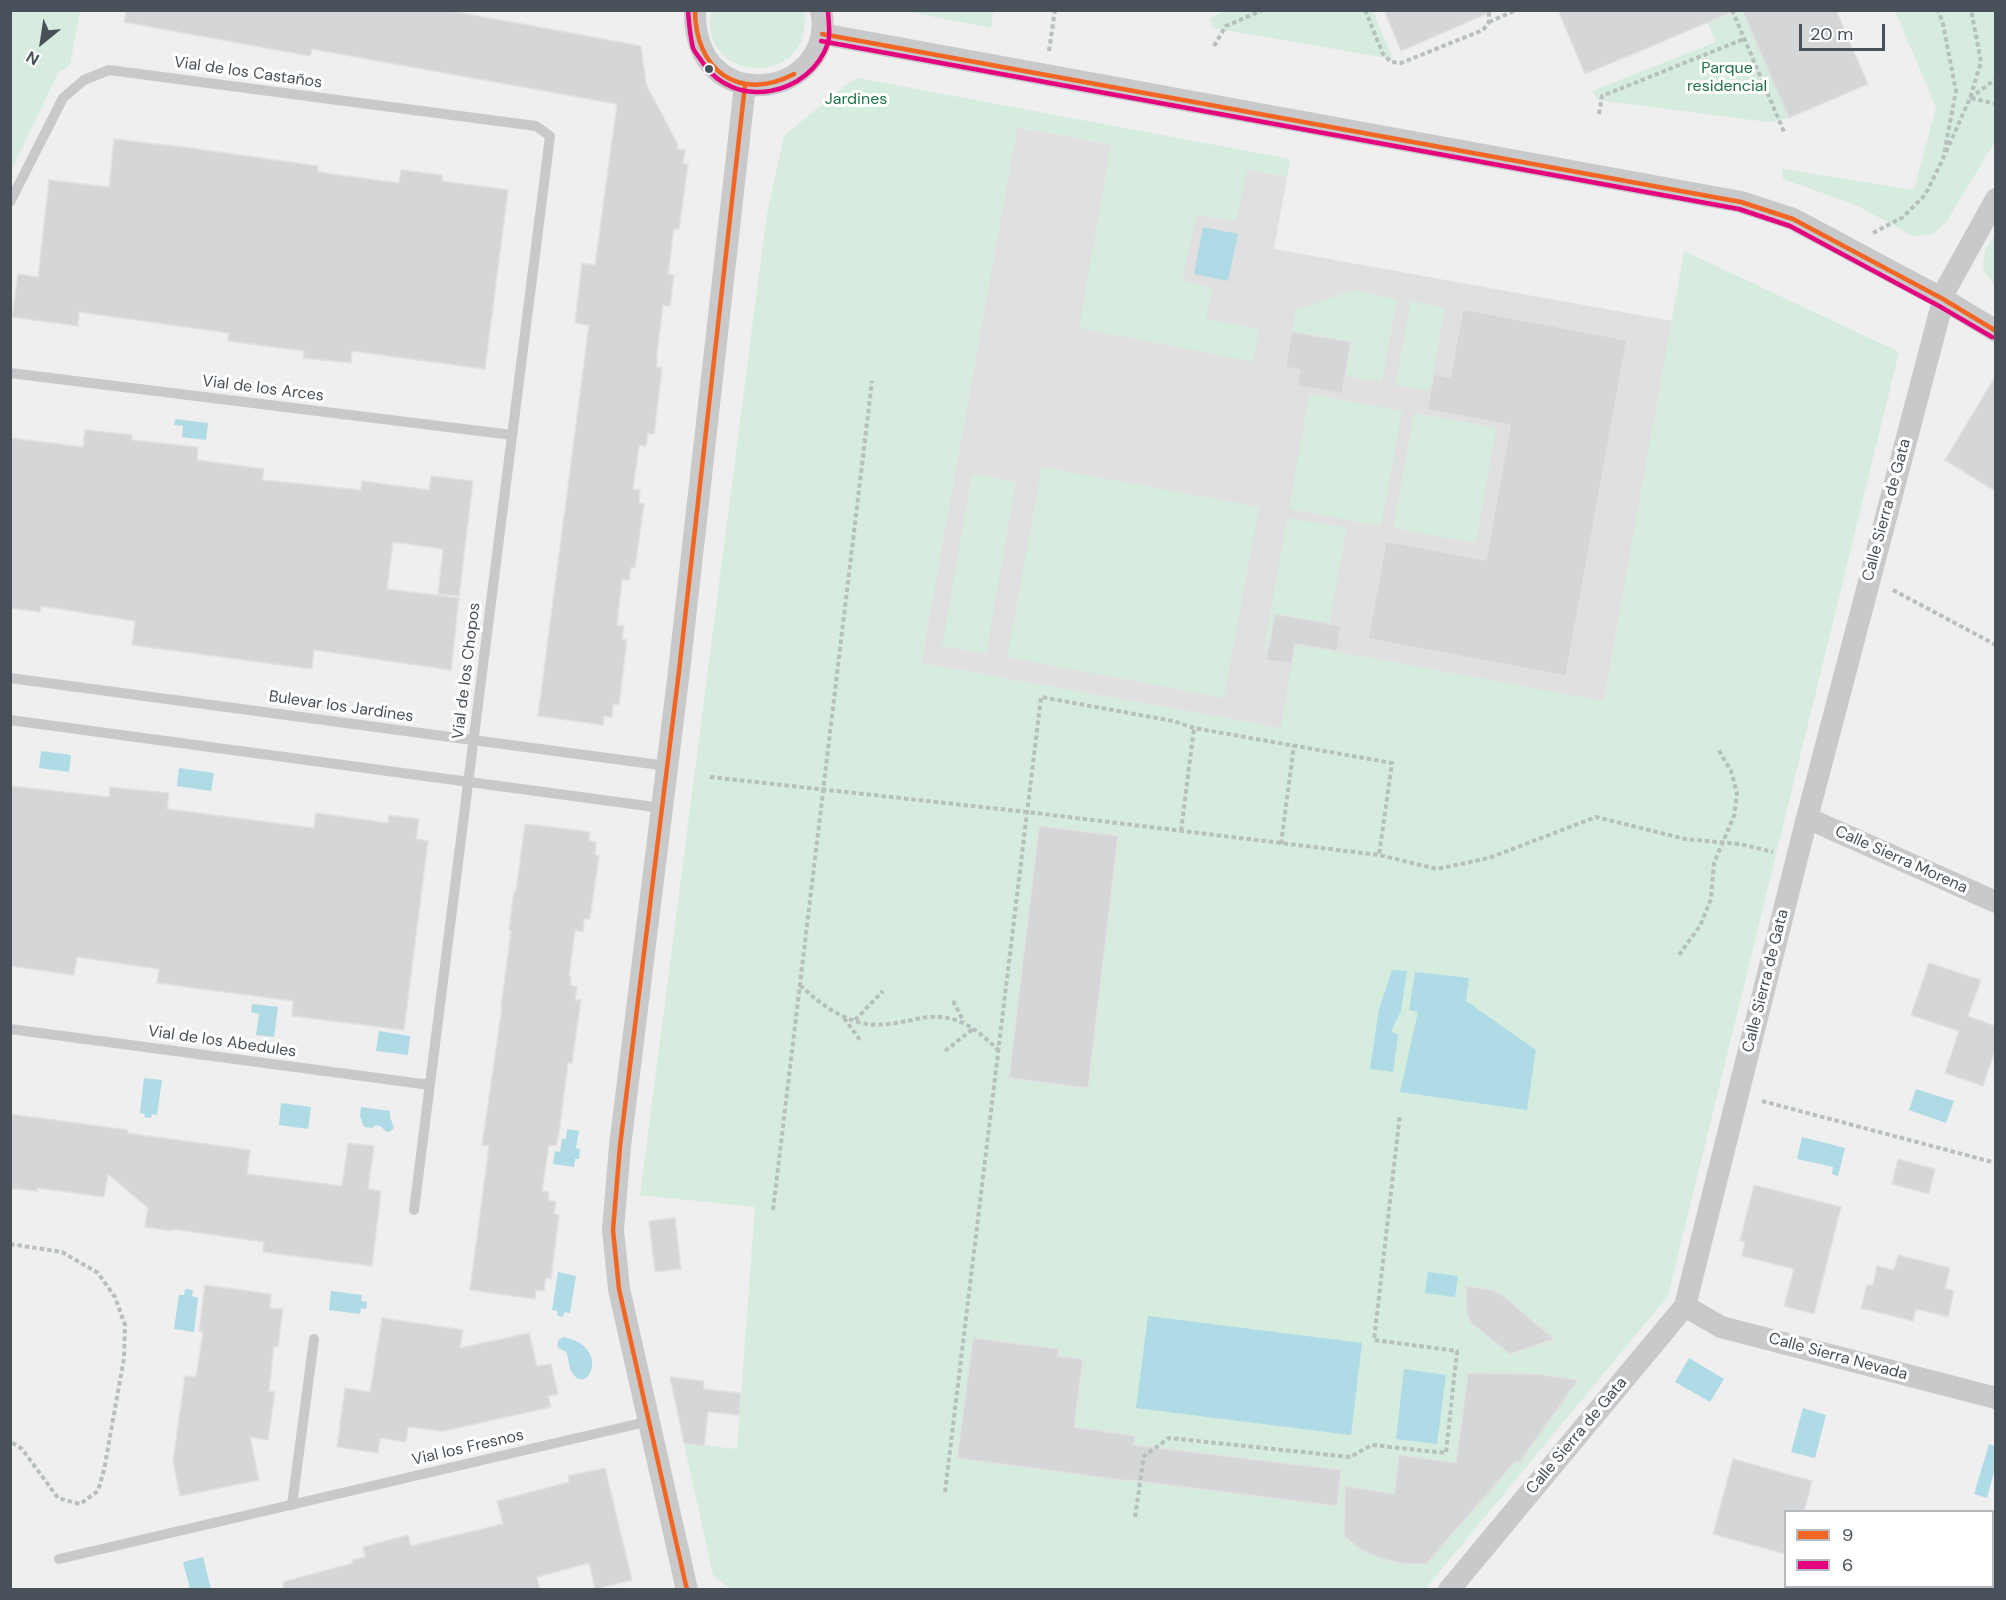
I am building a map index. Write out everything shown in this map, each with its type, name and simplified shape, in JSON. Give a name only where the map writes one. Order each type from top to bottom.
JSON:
[{"type":"street","points":[[695,10],[695,30],[700,49],[711,65],[727,77],[745,85],[765,86],[785,81],[802,69],[815,53],[822,34],[821,10]]},
{"type":"street","points":[[822,34],[1741,202],[1794,219],[1943,299],[1995,331]]},
{"type":"street","points":[[687,1590],[619,1289],[613,1230],[620,1146],[667,766],[745,85]]},
{"type":"street","name":"Calle Sierra de Gata","points":[[1449,1590],[1685,1306],[1807,818],[1943,299],[1946,289],[1995,199]]},
{"type":"street","name":"Calle Sierra Morena","points":[[1807,818],[1995,902]]},
{"type":"street","name":"Calle Sierra Nevada","points":[[1685,1306],[1721,1327],[1995,1398]]},
{"type":"lane","name":"Vial de los Castaños","points":[[10,202],[63,98],[84,80],[109,70],[536,126],[550,136]]},
{"type":"lane","name":"Vial de los Chopos","points":[[414,1210],[550,136]]},
{"type":"lane","name":"Vial de los Arces","points":[[10,373],[512,435]]},
{"type":"lane","name":"Bulevar los Jardines","points":[[10,678],[667,766]]},
{"type":"lane","points":[[10,720],[662,808]]},
{"type":"lane","name":"Vial de los Abedules","points":[[10,1029],[430,1085]]},
{"type":"lane","points":[[292,1505],[315,1339]]},
{"type":"lane","name":"Vial los Fresnos","points":[[58,1560],[650,1421]]},
{"type":"path","points":[[1046,75],[1055,10]]},
{"type":"path","points":[[1214,46],[1226,26],[1263,10]]},
{"type":"path","points":[[1365,10],[1383,54],[1391,62],[1401,63],[1483,30],[1488,22],[1489,10]]},
{"type":"path","points":[[1488,22],[1516,10]]},
{"type":"path","points":[[1732,10],[1785,134]]},
{"type":"path","points":[[1938,10],[1944,24],[1956,91],[1942,159]]},
{"type":"path","points":[[1845,247],[1903,217],[1925,195],[1970,98],[1981,62],[1971,10]]},
{"type":"path","points":[[1599,114],[1602,96],[1744,39]]},
{"type":"path","points":[[1970,98],[1995,79]]},
{"type":"path","points":[[1970,98],[1995,104]]},
{"type":"path","points":[[773,1210],[873,381]]},
{"type":"path","points":[[1870,577],[1995,645]]},
{"type":"path","points":[[945,1492],[1041,697],[1173,721],[1194,728],[1392,763],[1378,855]]},
{"type":"path","points":[[1181,831],[1194,728]]},
{"type":"path","points":[[1281,844],[1294,745]]},
{"type":"path","points":[[1679,955],[1700,926],[1711,898],[1714,863],[1734,816],[1737,793],[1731,771],[1718,749]]},
{"type":"path","points":[[710,777],[1027,812],[1378,855],[1437,869],[1489,858],[1596,817],[1685,839],[1740,844],[1797,858]]},
{"type":"path","points":[[800,985],[826,1009],[862,1023],[881,1025],[934,1017],[965,1023],[980,1032],[998,1050]]},
{"type":"path","points":[[855,1020],[883,991]]},
{"type":"path","points":[[953,1000],[965,1023]]},
{"type":"path","points":[[844,1017],[860,1040]]},
{"type":"path","points":[[945,1051],[974,1028]]},
{"type":"path","points":[[1738,1095],[1995,1163]]},
{"type":"path","points":[[1135,1517],[1144,1456],[1169,1438],[1350,1457],[1372,1445],[1446,1453],[1457,1351],[1374,1340],[1400,1114]]},
{"type":"path","points":[[10,1244],[62,1252],[98,1273],[115,1297],[125,1324],[124,1358],[104,1470],[98,1491],[80,1504],[58,1498],[22,1449],[10,1441]]},
{"type":"shaded area","points":[[1017,127],[1287,177],[1274,249],[1672,321],[1589,784],[921,663]]},
{"type":"green space","points":[[11,10],[80,11],[70,65],[58,73],[11,171]]},
{"type":"green space","points":[[804,10],[803,36],[793,54],[776,65],[757,68],[737,64],[721,53],[711,35],[711,11]]},
{"type":"green space","points":[[993,10],[991,28],[904,11]]},
{"type":"green space","points":[[1226,11],[1373,11],[1393,59],[1213,28],[1209,18]]},
{"type":"green space","name":"Parque residencial","points":[[1742,11],[1789,118],[1768,122],[1598,100],[1592,91],[1716,42],[1707,22]]},
{"type":"green space","points":[[1895,11],[1995,11],[1995,142],[1946,222],[1932,234],[1913,236],[1856,205],[1783,179],[1782,169],[1914,190],[1936,107]]},
{"type":"green space","name":"Jardines","points":[[858,78],[1290,159],[1287,177],[1247,169],[1236,221],[1196,215],[1182,281],[1212,287],[1206,319],[1259,329],[1253,362],[1079,328],[1111,144],[1017,127],[921,663],[1281,728],[1295,644],[1604,701],[1684,251],[1899,352],[1668,1296],[1425,1589],[739,1590],[729,1588],[713,1575],[684,1443],[737,1449],[755,1207],[640,1195],[767,213],[784,136],[847,84]]},
{"type":"green space","points":[[1995,235],[1995,286],[1983,270],[1985,250]]},
{"type":"green space","points":[[1353,290],[1397,299],[1382,382],[1345,376],[1351,342],[1292,332],[1296,310]]},
{"type":"green space","points":[[1411,301],[1445,308],[1430,391],[1395,385]]},
{"type":"green space","points":[[1309,394],[1402,411],[1381,526],[1289,509]]},
{"type":"green space","points":[[1414,413],[1496,428],[1476,543],[1393,528]]},
{"type":"green space","points":[[1042,467],[1259,507],[1224,698],[1007,657]]},
{"type":"green space","points":[[972,474],[1016,482],[986,654],[942,646]]},
{"type":"green space","points":[[1287,518],[1347,528],[1329,623],[1275,614],[1267,650],[1264,650]]},
{"type":"water","points":[[1203,227],[1238,234],[1228,281],[1194,274]]},
{"type":"water","points":[[175,419],[208,423],[206,440],[182,437],[183,426],[174,425]]},
{"type":"water","points":[[41,751],[71,755],[69,772],[39,768]]},
{"type":"water","points":[[179,768],[214,773],[211,791],[177,786]]},
{"type":"water","points":[[1392,970],[1407,971],[1401,1011],[1391,1031],[1398,1035],[1393,1072],[1370,1069],[1379,1009]]},
{"type":"water","points":[[1415,972],[1469,978],[1466,1001],[1536,1050],[1527,1110],[1400,1092],[1418,1012],[1409,1010]]},
{"type":"water","points":[[252,1004],[278,1007],[274,1037],[256,1035],[259,1014],[251,1012]]},
{"type":"water","points":[[379,1031],[410,1036],[408,1055],[376,1051]]},
{"type":"water","points":[[144,1078],[162,1080],[157,1115],[152,1114],[151,1118],[144,1117],[145,1114],[140,1113]]},
{"type":"water","points":[[1916,1089],[1954,1101],[1946,1123],[1909,1110]]},
{"type":"water","points":[[281,1103],[311,1107],[308,1129],[279,1125]]},
{"type":"water","points":[[361,1107],[390,1111],[394,1128],[387,1132],[376,1125],[372,1128],[364,1127],[360,1116]]},
{"type":"water","points":[[567,1129],[579,1131],[576,1148],[580,1149],[579,1159],[575,1159],[574,1167],[553,1164],[555,1151],[560,1152],[562,1139],[566,1139]]},
{"type":"water","points":[[1802,1137],[1845,1148],[1838,1176],[1832,1174],[1833,1167],[1797,1159]]},
{"type":"water","points":[[558,1272],[576,1276],[570,1313],[565,1312],[562,1317],[558,1316],[557,1311],[552,1310]]},
{"type":"water","points":[[1428,1272],[1458,1276],[1455,1297],[1425,1293]]},
{"type":"water","points":[[185,1289],[193,1290],[192,1296],[198,1298],[194,1332],[174,1329],[179,1295],[184,1295]]},
{"type":"water","points":[[331,1291],[362,1295],[361,1301],[367,1302],[366,1309],[361,1308],[360,1314],[329,1310]]},
{"type":"water","points":[[1148,1316],[1362,1343],[1351,1435],[1136,1408]]},
{"type":"water","points":[[563,1337],[578,1342],[588,1350],[592,1359],[592,1368],[584,1379],[577,1378],[571,1371],[566,1352],[557,1345]]},
{"type":"water","points":[[1689,1358],[1724,1379],[1710,1402],[1675,1382]]},
{"type":"water","points":[[1404,1369],[1446,1375],[1437,1444],[1396,1439]]},
{"type":"water","points":[[1803,1408],[1826,1415],[1815,1458],[1791,1452]]},
{"type":"water","points":[[1989,1444],[1995,1446],[1995,1468],[1987,1498],[1974,1494]]},
{"type":"water","points":[[203,1557],[211,1589],[190,1589],[183,1562]]},
{"type":"building","points":[[126,10],[446,10],[641,46],[646,84],[678,145],[677,149],[685,150],[683,164],[688,164],[679,229],[674,229],[668,274],[674,275],[670,306],[663,305],[657,354],[657,367],[662,368],[654,434],[648,433],[646,446],[639,445],[633,489],[640,490],[639,503],[644,504],[635,568],[631,567],[629,580],[622,579],[617,625],[624,626],[622,639],[627,640],[619,705],[613,704],[612,717],[604,716],[603,725],[538,716],[589,325],[575,323],[582,263],[595,265],[617,104],[312,49],[310,56],[124,22]]},
{"type":"building","points":[[1384,10],[1495,10],[1401,51]]},
{"type":"building","points":[[1558,10],[1735,10],[1735,11],[1585,74]]},
{"type":"building","points":[[1742,10],[1836,10],[1868,84],[1789,118]]},
{"type":"building","points":[[114,139],[318,166],[318,172],[399,183],[401,170],[442,175],[442,181],[508,190],[485,369],[352,351],[351,363],[303,358],[304,351],[228,341],[229,333],[79,312],[78,326],[12,317],[18,274],[38,277],[49,180],[109,187]]},
{"type":"building","points":[[1463,309],[1627,340],[1566,676],[1368,639],[1386,541],[1486,560],[1510,425],[1427,410],[1434,374],[1450,377]]},
{"type":"building","points":[[1292,332],[1351,342],[1342,394],[1297,386],[1300,370],[1285,367]]},
{"type":"building","points":[[1995,377],[1995,491],[1945,460]]},
{"type":"building","points":[[85,430],[132,435],[132,440],[198,447],[197,460],[264,469],[262,480],[361,490],[362,481],[429,490],[431,476],[473,481],[459,596],[438,594],[443,549],[393,542],[387,589],[459,598],[451,670],[314,650],[312,669],[132,645],[135,621],[41,606],[40,612],[10,608],[10,438],[83,447]]},
{"type":"building","points":[[1275,614],[1341,626],[1337,651],[1295,644],[1292,664],[1266,660]]},
{"type":"building","points":[[10,786],[109,797],[110,787],[169,793],[167,809],[314,828],[316,813],[388,823],[389,815],[419,819],[416,839],[428,841],[404,1030],[292,1016],[293,1001],[157,983],[159,969],[77,957],[74,975],[10,966]]},
{"type":"building","points":[[525,824],[590,832],[589,841],[596,842],[595,855],[599,856],[590,919],[584,919],[583,932],[575,930],[569,976],[571,977],[570,985],[577,987],[575,1000],[581,1000],[572,1063],[568,1063],[559,1133],[556,1146],[549,1145],[542,1191],[549,1192],[548,1200],[556,1202],[554,1214],[559,1215],[551,1279],[546,1278],[544,1291],[536,1290],[535,1299],[470,1290],[489,1146],[482,1145],[502,1008],[514,891],[516,891]]},
{"type":"building","points":[[1039,826],[1118,836],[1088,1088],[1009,1078]]},
{"type":"building","points":[[1929,963],[1981,980],[1968,1016],[1995,1026],[1995,1050],[1983,1086],[1945,1073],[1959,1031],[1911,1015]]},
{"type":"building","points":[[10,1114],[250,1150],[247,1174],[342,1186],[348,1143],[374,1146],[368,1189],[381,1191],[372,1266],[263,1252],[264,1242],[145,1227],[148,1208],[108,1174],[104,1197],[38,1188],[37,1191],[10,1188]]},
{"type":"building","points":[[1898,1159],[1935,1169],[1929,1194],[1892,1184]]},
{"type":"building","points":[[1754,1185],[1841,1207],[1814,1314],[1784,1306],[1794,1269],[1742,1256],[1745,1242],[1740,1241]]},
{"type":"building","points":[[675,1218],[681,1269],[655,1272],[649,1221]]},
{"type":"building","points":[[1898,1255],[1950,1268],[1945,1288],[1954,1291],[1948,1317],[1916,1309],[1913,1321],[1861,1308],[1867,1285],[1873,1285],[1877,1266],[1894,1270]]},
{"type":"building","points":[[205,1285],[271,1294],[270,1308],[283,1309],[278,1347],[274,1346],[269,1391],[275,1392],[268,1440],[250,1437],[259,1480],[180,1496],[173,1461],[185,1376],[196,1377],[203,1332],[199,1331]]},
{"type":"building","points":[[1466,1286],[1492,1290],[1501,1294],[1554,1339],[1510,1354],[1471,1323],[1467,1313]]},
{"type":"building","points":[[382,1318],[463,1330],[460,1348],[529,1333],[537,1366],[551,1364],[558,1394],[548,1396],[551,1407],[443,1431],[408,1427],[406,1442],[380,1438],[378,1453],[337,1447],[345,1388],[370,1392]]},
{"type":"building","points":[[973,1338],[1059,1349],[1058,1356],[1083,1359],[1074,1427],[1135,1436],[1134,1445],[1341,1470],[1337,1506],[957,1458]]},
{"type":"building","points":[[1468,1373],[1536,1374],[1578,1380],[1520,1462],[1515,1462],[1426,1564],[1405,1564],[1363,1551],[1344,1536],[1345,1486],[1394,1494],[1399,1455],[1456,1463]]},
{"type":"building","points":[[670,1377],[704,1381],[703,1389],[741,1393],[739,1415],[708,1412],[704,1446],[684,1443]]},
{"type":"building","points":[[1733,1459],[1812,1481],[1805,1510],[1784,1510],[1784,1554],[1713,1534]]},
{"type":"building","points":[[605,1468],[632,1580],[595,1589],[589,1563],[537,1577],[540,1590],[284,1590],[283,1582],[353,1563],[352,1560],[365,1557],[363,1547],[408,1535],[411,1546],[503,1524],[497,1501],[569,1482],[568,1476]]},
{"type":"transit line","name":"9","points":[[695,10],[697,31],[703,49],[712,64],[724,75],[739,82],[755,85],[774,82],[794,74]]},
{"type":"transit line","name":"6","points":[[688,11],[693,48],[703,63],[717,78],[734,88],[752,92],[771,91],[789,85],[805,75],[819,61],[829,39],[828,10]]},
{"type":"transit line","name":"9","points":[[822,34],[1741,202],[1793,219],[1943,299],[1996,331]]},
{"type":"transit line","name":"6","points":[[821,41],[1739,209],[1790,226],[1992,337]]},
{"type":"transit line","name":"9","points":[[687,1590],[619,1289],[613,1230],[620,1146],[679,671],[745,85]]}]
